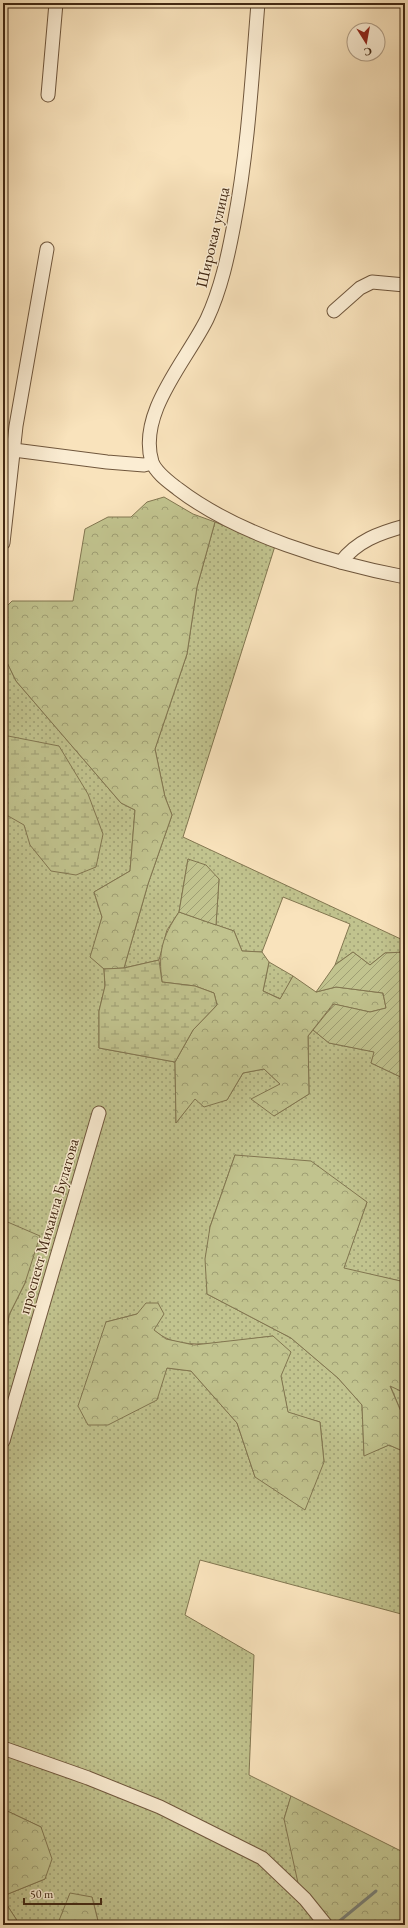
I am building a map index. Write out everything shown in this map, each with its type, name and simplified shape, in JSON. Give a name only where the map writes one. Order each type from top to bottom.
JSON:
[{"type":"street","points":[[48,95],[56,3]]},
{"type":"street","name":"Широкая улица","points":[[152,463],[149,446],[150,427],[159,402],[207,319],[228,256],[242,183],[258,3]]},
{"type":"street","points":[[3,543],[16,426],[47,249]]},
{"type":"street","points":[[334,311],[360,288],[372,282],[405,285]]},
{"type":"street","points":[[14,450],[107,462],[144,465],[152,463],[170,483],[202,506],[271,538],[341,562],[405,577]]},
{"type":"street","points":[[341,562],[349,552],[366,539],[405,526]]},
{"type":"street","name":"проспект Михаила Булатова","points":[[3,1441],[99,1113]]},
{"type":"street","points":[[3,1748],[88,1778],[160,1807],[262,1858],[305,1900],[326,1925]]},
{"type":"green space","points":[[164,497],[193,514],[215,522],[197,587],[187,654],[155,749],[165,797],[172,815],[148,884],[124,968],[104,969],[90,957],[102,917],[94,892],[130,871],[135,810],[121,803],[16,681],[3,654],[3,610],[12,601],[73,601],[85,529],[108,517],[131,517],[147,502]]},
{"type":"green space","points":[[215,522],[275,546],[183,837],[405,941],[405,952],[385,953],[370,965],[353,952],[335,965],[350,924],[283,897],[262,952],[242,951],[234,931],[216,925],[219,879],[188,859],[179,912],[167,930],[159,960],[124,968],[148,884],[172,815],[165,797],[155,749],[187,654],[197,587]]},
{"type":"green space","points":[[3,654],[16,681],[121,803],[135,810],[130,871],[94,892],[102,917],[91,957],[104,969],[105,986],[99,1011],[99,1048],[175,1062],[176,1123],[195,1098],[227,1100],[243,1073],[264,1069],[280,1084],[274,1116],[309,1094],[308,1036],[313,1030],[329,1043],[375,1052],[371,1063],[405,1079],[405,1282],[343,1269],[367,1202],[235,1155],[210,1227],[207,1294],[291,1338],[338,1378],[362,1405],[364,1455],[389,1445],[405,1452],[405,1615],[200,1560],[185,1615],[254,1655],[249,1775],[291,1796],[284,1819],[332,1925],[99,1925],[92,1897],[58,1923],[20,1925],[3,1899],[3,1896],[45,1879],[41,1827],[3,1809],[3,1333],[7,1330],[9,1315],[25,1283],[7,1221],[3,1220]],"holes":[[[137,1314],[151,1328],[162,1336],[177,1342],[189,1344],[218,1343],[273,1336],[288,1413],[320,1422],[324,1462],[255,1477],[237,1423],[191,1371],[167,1368],[106,1322]]]},
{"type":"green space","points":[[3,735],[59,746],[88,794],[103,834],[96,867],[76,875],[51,871],[30,845],[24,825],[3,813]]},
{"type":"green space","points":[[188,859],[206,865],[219,879],[216,925],[179,912]]},
{"type":"green space","points":[[179,912],[234,931],[242,951],[262,952],[269,962],[263,991],[280,999],[293,976],[316,992],[336,987],[383,993],[386,1008],[370,1012],[333,1004],[308,1036],[309,1094],[274,1116],[251,1099],[280,1084],[264,1069],[243,1073],[227,1100],[204,1107],[195,1099],[176,1123],[175,1062],[193,1030],[217,1005],[214,993],[195,986],[162,982],[161,953],[165,937]]},
{"type":"green space","points":[[353,952],[370,965],[385,953],[405,952],[405,1079],[371,1063],[374,1052],[329,1043],[313,1030],[334,1004],[370,1012],[386,1008],[383,993],[336,987],[316,992],[335,965]]},
{"type":"green space","points":[[159,960],[162,982],[195,986],[214,993],[217,1005],[193,1030],[175,1062],[99,1048],[99,1011],[105,986],[104,969],[124,968]]},
{"type":"green space","points":[[269,962],[293,976],[281,999],[263,991]]},
{"type":"green space","points":[[235,1155],[311,1161],[367,1202],[344,1268],[405,1282],[405,1393],[390,1386],[405,1421],[405,1452],[389,1445],[364,1456],[362,1405],[338,1378],[291,1338],[207,1294],[205,1259],[210,1227]]},
{"type":"green space","points":[[3,1220],[40,1236],[25,1283],[9,1315],[7,1330],[3,1333]]},
{"type":"green space","points":[[146,1303],[158,1303],[164,1314],[154,1330],[166,1339],[194,1345],[273,1336],[291,1352],[281,1376],[288,1412],[320,1422],[324,1462],[305,1510],[255,1477],[237,1423],[191,1371],[167,1368],[157,1400],[108,1425],[88,1425],[78,1406],[106,1322],[137,1314]]},
{"type":"green space","points":[[390,1385],[405,1393],[405,1421]]},
{"type":"green space","points":[[291,1796],[405,1853],[405,1925],[332,1925],[298,1883],[284,1819]]},
{"type":"green space","points":[[3,1809],[41,1827],[52,1859],[45,1879],[3,1896]]},
{"type":"green space","points":[[70,1893],[92,1897],[99,1925],[39,1925],[58,1923]]},
{"type":"green space","points":[[3,1899],[20,1925],[3,1925]]},
{"type":"waterway","points":[[336,1924],[376,1891]]}]
